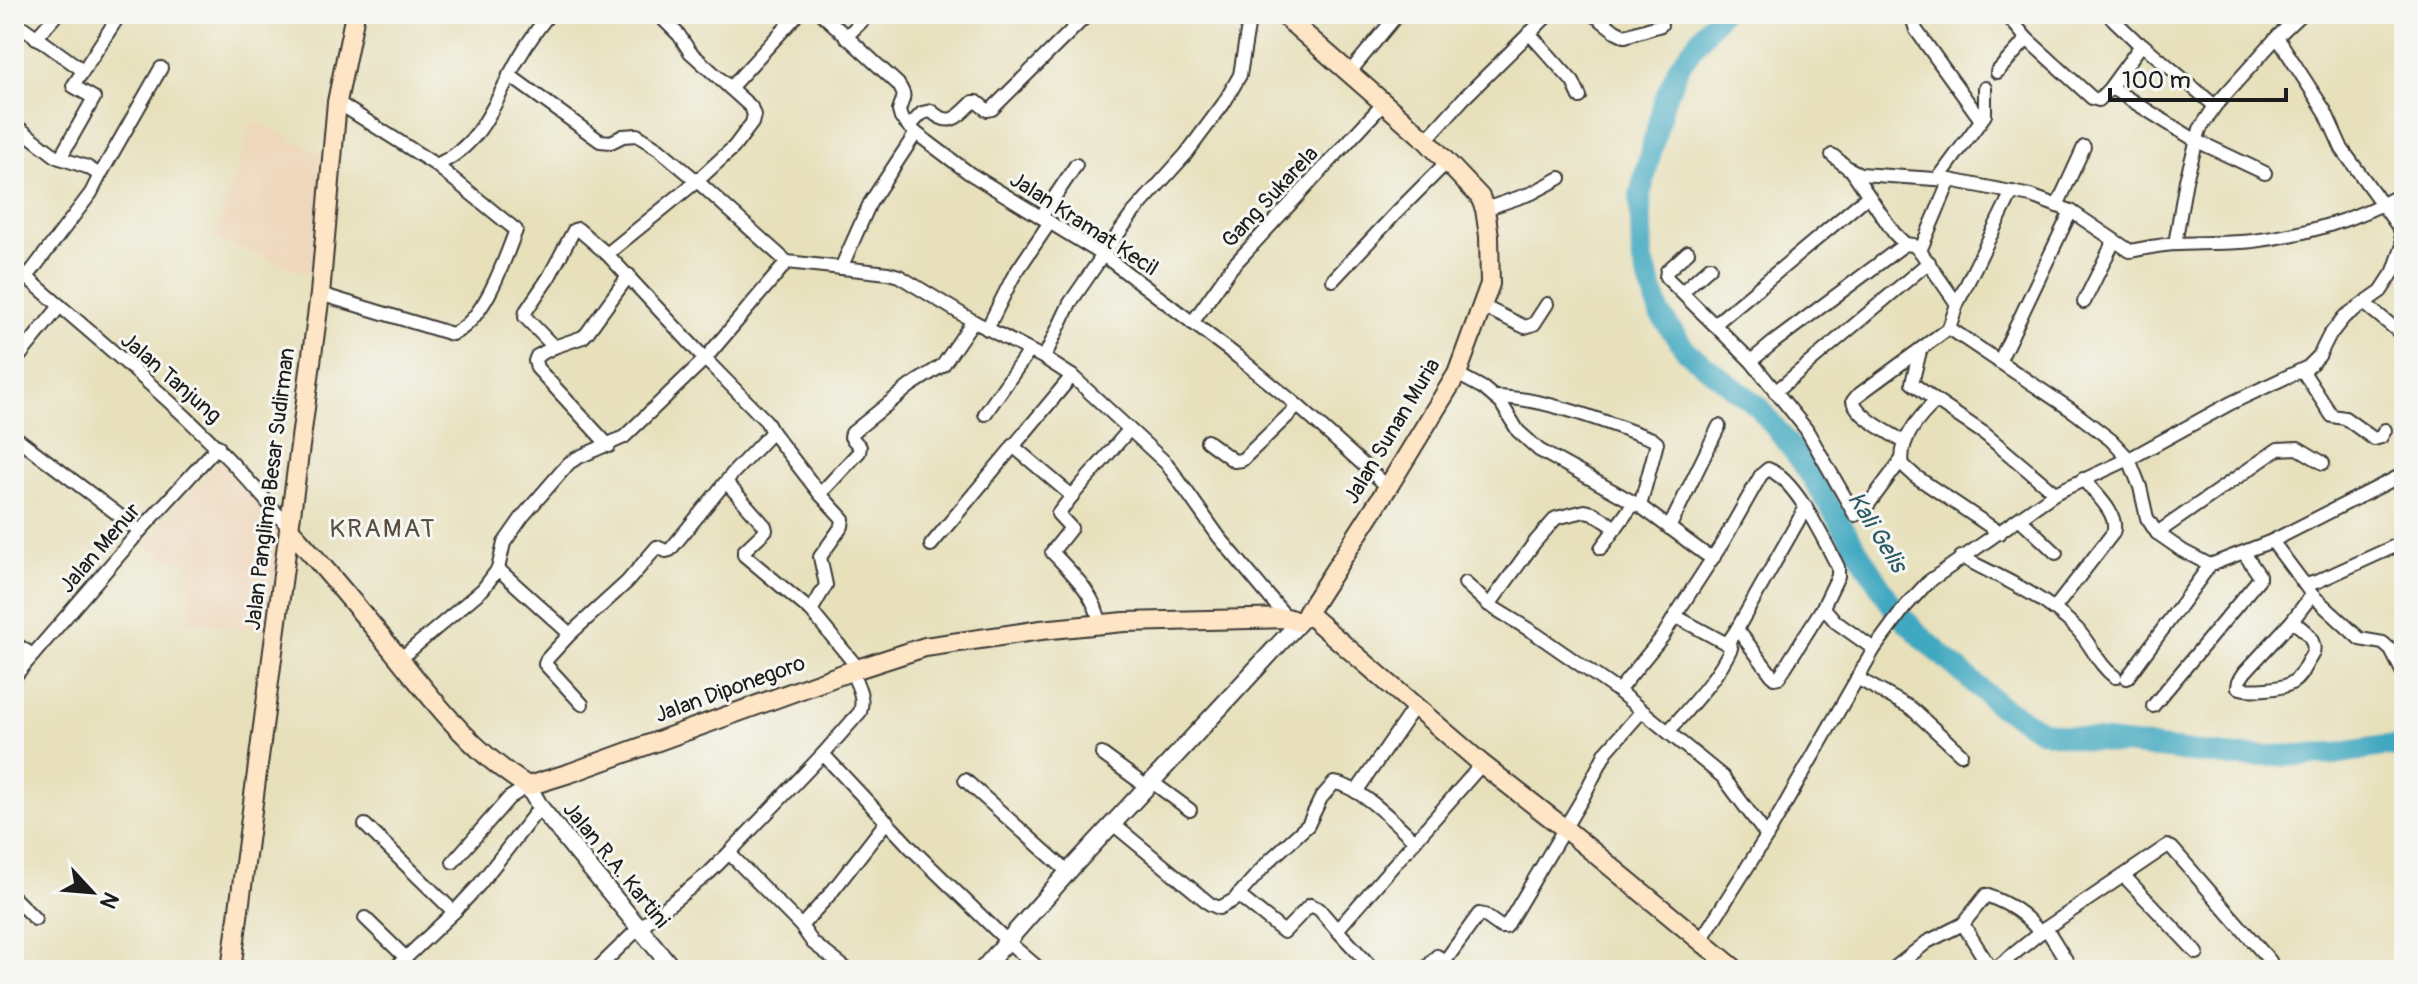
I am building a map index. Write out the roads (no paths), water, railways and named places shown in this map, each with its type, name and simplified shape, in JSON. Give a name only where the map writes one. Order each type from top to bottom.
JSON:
[{"type":"main road","name":"Jalan Panglima Besar Sudirman","points":[[231,970],[320,294],[337,102],[355,14]]},
{"type":"main road","points":[[1282,14],[1426,140],[1480,197],[1485,209]]},
{"type":"main road","name":"Jalan Sunan Muria","points":[[1297,618],[1388,487],[1457,374],[1490,284],[1485,209]]},
{"type":"main road","points":[[290,530],[461,731],[509,775],[528,786]]},
{"type":"main road","points":[[1297,618],[1415,706],[1736,970]]},
{"type":"main road","name":"Jalan Diponegoro","points":[[528,786],[925,647],[1100,624],[1297,618]]},
{"type":"street","points":[[36,38],[57,14]]},
{"type":"street","points":[[60,158],[94,98],[73,86],[120,14]]},
{"type":"street","points":[[436,165],[451,157],[474,137],[549,14]]},
{"type":"street","points":[[607,254],[734,147],[752,123],[754,115],[751,107],[690,52],[679,35],[658,14]]},
{"type":"street","points":[[730,88],[798,14]]},
{"type":"street","points":[[823,14],[898,84],[904,93],[899,111],[913,130]]},
{"type":"street","points":[[846,37],[869,14]]},
{"type":"street","points":[[841,268],[870,203],[922,113],[931,111],[947,121],[959,116],[973,102],[987,110],[992,109],[1088,14]]},
{"type":"street","points":[[1044,358],[1070,303],[1103,255],[1133,213],[1186,154],[1224,103],[1240,75],[1250,14]]},
{"type":"street","points":[[1349,73],[1398,14]]},
{"type":"street","points":[[1426,140],[1549,14]]},
{"type":"street","points":[[1593,14],[1625,36],[1661,25]]},
{"type":"street","points":[[1911,14],[1916,30],[1981,120]]},
{"type":"street","points":[[2006,14],[2027,39],[2092,98],[2099,100],[2140,45]]},
{"type":"street","points":[[2175,244],[2195,140],[2200,129],[2215,106],[2301,14]]},
{"type":"street","points":[[2111,17],[2140,45],[2144,45],[2215,106]]},
{"type":"street","points":[[14,21],[79,67],[85,68]]},
{"type":"street","points":[[1529,33],[1573,82],[1580,97]]},
{"type":"street","points":[[1701,940],[1767,836],[1884,633],[1928,582],[2055,493],[2129,459],[2231,403],[2302,370],[2319,356],[2344,317],[2381,291],[2394,271],[2403,245],[2400,229],[2342,149],[2325,111],[2277,37]]},
{"type":"street","points":[[1997,72],[2027,39]]},
{"type":"street","points":[[27,277],[91,193],[161,68]]},
{"type":"street","points":[[509,75],[600,141],[611,142],[623,136],[637,135],[659,149],[787,262],[899,276],[1072,376],[1167,464],[1219,537],[1297,618],[982,970]]},
{"type":"street","points":[[1920,251],[1944,180],[1986,111],[1985,88]]},
{"type":"street","points":[[2109,89],[2126,96],[2195,140],[2265,173]]},
{"type":"street","points":[[320,294],[452,334],[462,330],[480,308],[516,230],[436,165],[337,102]]},
{"type":"street","name":"Gang Sukarela","points":[[1192,323],[1231,268],[1384,103]]},
{"type":"street","points":[[14,124],[60,158],[100,175]]},
{"type":"street","name":"Jalan Kramat Kecil","points":[[913,130],[969,173],[1103,255],[1238,357],[1388,487]]},
{"type":"street","points":[[2057,206],[2084,147]]},
{"type":"street","points":[[1832,155],[1852,171],[1894,233],[1905,244],[1913,245],[1920,251],[1957,304]]},
{"type":"street","points":[[1333,280],[1447,162]]},
{"type":"street","points":[[987,329],[1076,165]]},
{"type":"street","points":[[1852,171],[1944,180],[2031,196],[2071,211],[2130,251],[2175,244],[2251,241],[2300,233],[2345,222],[2404,193]]},
{"type":"street","points":[[1485,209],[1532,193],[1560,178]]},
{"type":"street","points":[[1904,442],[1867,417],[1853,401],[1949,328],[1957,304],[2012,192]]},
{"type":"street","points":[[1715,324],[1868,196]]},
{"type":"street","points":[[1999,362],[2071,211]]},
{"type":"street","points":[[554,347],[525,317],[526,311],[549,277],[574,230],[578,229],[629,275],[766,421],[820,494],[843,519],[842,526],[820,557],[826,585],[811,611]]},
{"type":"street","points":[[2084,302],[2114,241]]},
{"type":"street","points":[[1751,361],[1905,244]]},
{"type":"street","points":[[1688,252],[1665,273],[1666,277],[1751,361],[1806,429],[1855,515],[1865,509],[1902,459]]},
{"type":"street","points":[[400,659],[483,589],[498,569],[504,543],[569,463],[624,437],[705,359],[787,262]]},
{"type":"street","points":[[1775,392],[1929,262]]},
{"type":"street","name":"Jalan Tanjung","points":[[14,266],[218,446],[290,530]]},
{"type":"street","points":[[1682,292],[1710,267]]},
{"type":"street","points":[[609,446],[535,365],[537,356],[583,337],[629,275]]},
{"type":"street","points":[[2364,303],[2404,336]]},
{"type":"street","points":[[1482,306],[1525,327],[1534,324],[1547,304]]},
{"type":"street","points":[[14,363],[60,306]]},
{"type":"street","points":[[820,494],[859,452],[860,447],[851,437],[852,433],[910,386],[943,365],[973,321]]},
{"type":"street","points":[[1949,328],[2111,440],[2129,459],[2147,518],[2157,533],[2210,565]]},
{"type":"street","points":[[985,414],[1029,351]]},
{"type":"street","points":[[1920,351],[1912,383],[1985,434],[2055,493]]},
{"type":"street","points":[[2302,370],[2332,416],[2345,418],[2374,439],[2381,437],[2385,430]]},
{"type":"street","points":[[1457,374],[1483,388],[1501,403],[1518,431],[1539,450],[1637,505],[1714,557]]},
{"type":"street","points":[[931,545],[1072,376]]},
{"type":"street","points":[[1494,397],[1537,402],[1657,443],[1637,505],[1601,548]]},
{"type":"street","points":[[1936,401],[1904,442],[1903,465],[2000,533]]},
{"type":"street","points":[[1207,441],[1234,461],[1242,460],[1298,406]]},
{"type":"street","points":[[1669,528],[1719,426]]},
{"type":"street","points":[[1100,624],[1098,610],[1091,599],[1076,577],[1052,552],[1071,528],[1058,514],[1129,430]]},
{"type":"street","points":[[582,704],[545,664],[547,659],[627,582],[657,547],[670,550],[772,432]]},
{"type":"street","points":[[14,436],[140,531]]},
{"type":"street","name":"Jalan Menur","points":[[14,677],[218,446]]},
{"type":"street","points":[[1013,446],[1072,496]]},
{"type":"street","points":[[2157,533],[2278,449],[2298,448],[2323,463]]},
{"type":"street","points":[[1618,691],[1663,636],[1714,557],[1761,475],[1768,469],[1776,472],[1806,507],[1838,567],[1838,576],[1823,607],[1779,677],[1774,678],[1767,671],[1737,629]]},
{"type":"street","points":[[1961,557],[2054,609],[2078,630],[2108,672],[2121,678],[2210,565],[2272,541],[2404,474]]},
{"type":"street","points":[[2054,609],[2113,533],[2115,526],[2114,518],[2083,479]]},
{"type":"street","points":[[596,970],[638,929],[709,873],[823,754],[860,712],[863,704],[855,670],[811,611],[744,555],[744,551],[766,530],[726,482]]},
{"type":"street","points":[[1727,644],[1806,507]]},
{"type":"street","points":[[1489,605],[1556,518],[1585,511],[1616,528]]},
{"type":"street","points":[[2020,519],[2056,553]]},
{"type":"street","points":[[2272,541],[2308,590],[2360,639],[2383,643],[2391,650],[2404,673]]},
{"type":"street","points":[[2292,621],[2310,636],[2314,647],[2294,682],[2249,690],[2238,687],[2245,672],[2292,621],[2308,590],[2316,582],[2404,542]]},
{"type":"street","points":[[2153,706],[2259,579],[2244,553]]},
{"type":"street","points":[[498,569],[570,634]]},
{"type":"street","points":[[1465,583],[1489,605],[1618,691],[1723,777],[1767,836]]},
{"type":"street","points":[[1823,607],[1844,629],[1874,649]]},
{"type":"street","points":[[1668,732],[1698,697],[1731,648],[1675,616]]},
{"type":"street","points":[[14,643],[33,655]]},
{"type":"street","points":[[1857,678],[1911,708],[1961,754]]},
{"type":"street","points":[[1356,792],[1415,706]]},
{"type":"street","points":[[1425,970],[1437,956],[1445,961],[1479,914],[1506,927],[1606,752],[1641,712]]},
{"type":"street","points":[[823,754],[1007,941],[1041,970]]},
{"type":"street","points":[[1102,754],[1190,810]]},
{"type":"street","points":[[1337,930],[1482,764]]},
{"type":"street","points":[[965,780],[1068,872]]},
{"type":"street","points":[[1113,824],[1217,907],[1225,906],[1238,895],[1311,822],[1321,798],[1331,785],[1340,783],[1356,792],[1415,841]]},
{"type":"street","points":[[453,862],[509,798],[528,786]]},
{"type":"street","name":"Jalan R.A. Kartini","points":[[528,786],[540,807],[674,970]]},
{"type":"street","points":[[393,970],[454,912],[512,845],[540,807]]},
{"type":"street","points":[[801,926],[887,821]]},
{"type":"street","points":[[365,825],[454,912]]},
{"type":"street","points":[[1963,924],[1992,970],[2167,846],[2270,961],[2271,970]]},
{"type":"street","points":[[729,853],[801,926],[813,943],[848,970]]},
{"type":"street","points":[[2124,876],[2197,953]]},
{"type":"street","points":[[1238,895],[1284,932],[1310,905],[1319,909],[1374,970]]},
{"type":"street","points":[[1892,970],[1927,942],[1963,924],[1986,895],[2015,908],[2043,931],[2065,959],[2067,970]]},
{"type":"street","points":[[14,898],[35,919]]},
{"type":"street","points":[[365,918],[405,957]]},
{"type":"waterway","name":"Kali Gelis","points":[[1719,14],[1679,66],[1664,101],[1640,195],[1642,259],[1660,314],[1687,352],[1759,407],[1800,459],[1895,610],[2000,706],[2042,731],[2090,740],[2235,757],[2335,754],[2384,746],[2404,747]]},
{"type":"district","name":"KRAMAT","points":[[383,529]]}]
